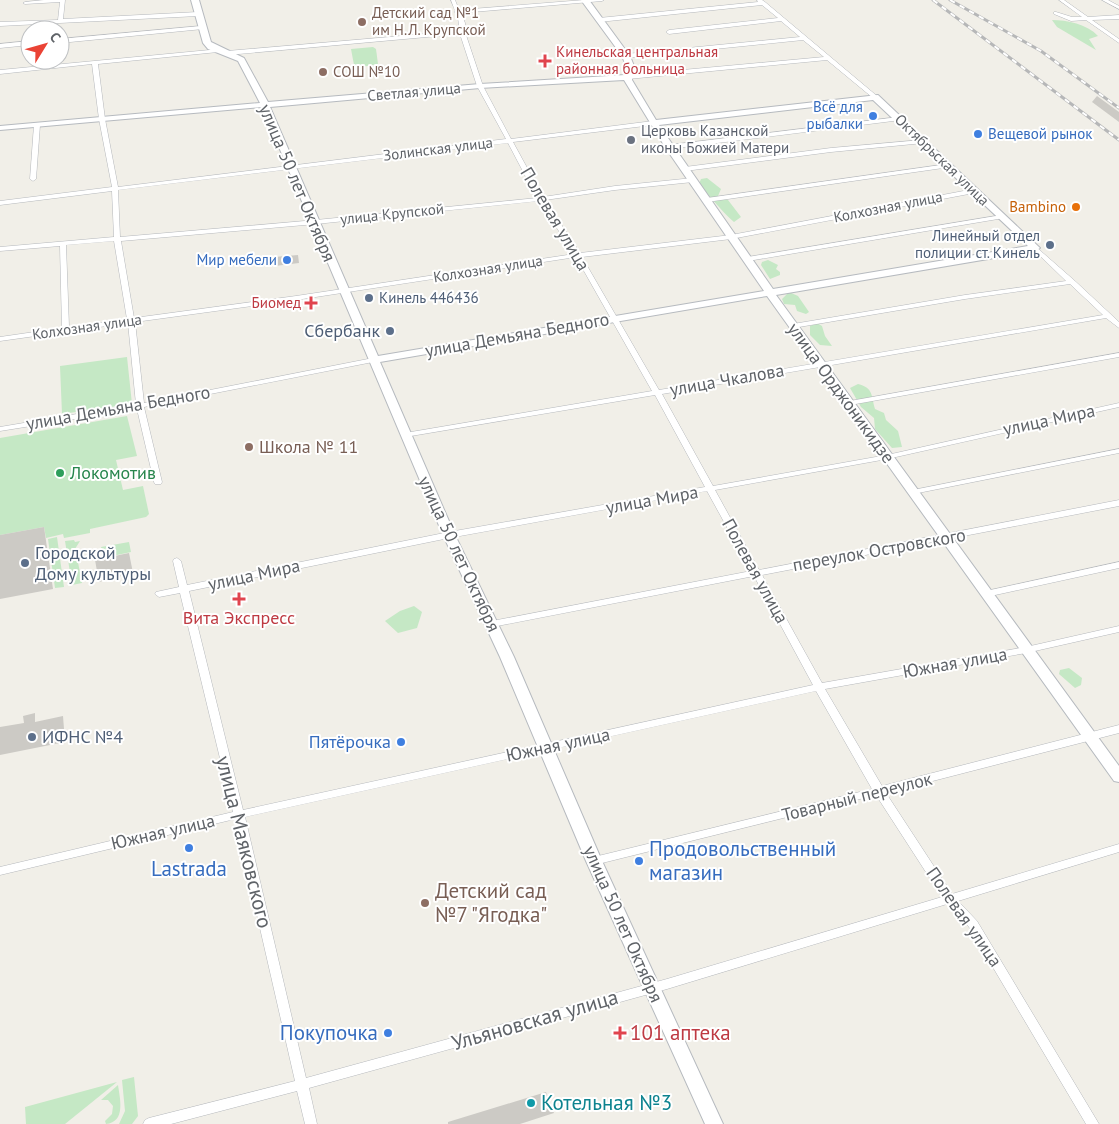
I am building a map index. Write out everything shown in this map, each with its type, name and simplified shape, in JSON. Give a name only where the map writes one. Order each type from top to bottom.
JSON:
[{"type":"main road","points":[[195,0],[206,43],[218,50]]},
{"type":"main road","points":[[586,1],[626,56]]},
{"type":"main road","name":"улица 50 лет Октября","points":[[218,50],[243,63],[265,104],[316,222],[343,291],[449,535],[492,624],[594,861],[714,1124]]},
{"type":"main road","name":"улица Орджоникидзе","points":[[626,56],[630,66],[628,76],[634,92],[669,147],[793,326],[1119,777]]},
{"type":"main road","name":"Светлая улица","points":[[0,128],[480,86],[628,76]]},
{"type":"main road","name":"Октябрьская улица","points":[[875,97],[1034,248]]},
{"type":"main road","name":"Золинская улица","points":[[653,123],[875,97]]},
{"type":"main road","name":"улица Демьяна Бедного","points":[[373,360],[1034,248]]},
{"type":"street","points":[[25,4],[63,0],[60,20]]},
{"type":"street","name":"Полевая улица","points":[[453,0],[456,12],[462,23],[462,32],[480,86],[541,200],[578,255],[657,392],[754,572],[879,791],[949,899],[973,924],[1093,1124]]},
{"type":"street","points":[[456,12],[602,0]]},
{"type":"street","points":[[1061,0],[1119,41]]},
{"type":"street","points":[[1104,0],[1119,8]]},
{"type":"street","points":[[600,20],[761,2]]},
{"type":"street","name":"Октябрьская улица","points":[[761,2],[784,19],[875,97]]},
{"type":"street","points":[[1056,12],[1071,19],[1119,17]]},
{"type":"street","points":[[70,20],[198,14]]},
{"type":"street","points":[[669,32],[784,19]]},
{"type":"street","points":[[0,24],[20,23]]},
{"type":"street","points":[[70,40],[202,28]]},
{"type":"street","points":[[227,53],[462,32]]},
{"type":"street","points":[[626,56],[804,38]]},
{"type":"street","points":[[0,46],[20,44]]},
{"type":"street","points":[[0,72],[95,64],[218,50]]},
{"type":"street","name":"Светлая улица","points":[[628,76],[829,58]]},
{"type":"street","points":[[95,64],[102,119],[115,189],[117,238],[131,321],[140,406],[158,482]]},
{"type":"street","points":[[669,147],[899,119]]},
{"type":"street","name":"Золинская улица","points":[[0,203],[653,123]]},
{"type":"street","points":[[33,178],[37,125]]},
{"type":"street","points":[[685,169],[831,150],[922,142]]},
{"type":"street","points":[[707,200],[948,166]]},
{"type":"street","name":"улица Крупской","points":[[0,249],[316,222],[541,200],[615,188],[693,180]]},
{"type":"street","name":"Колхозная улица","points":[[0,339],[343,291],[578,255],[731,236],[974,191]]},
{"type":"street","points":[[748,259],[1002,217]]},
{"type":"street","points":[[63,243],[66,330]]},
{"type":"street","name":"Октябрьская улица","points":[[1034,248],[1119,326]]},
{"type":"street","points":[[793,326],[965,296],[1073,282]]},
{"type":"street","name":"улица Чкалова","points":[[405,435],[1107,316]]},
{"type":"street","points":[[850,403],[1119,355]]},
{"type":"street","name":"улица Демьяна Бедного","points":[[0,429],[140,406],[373,360]]},
{"type":"street","name":"улица Мира","points":[[159,594],[449,535],[888,457],[911,450],[1119,405]]},
{"type":"street","points":[[913,492],[1119,451]]},
{"type":"street","name":"переулок Островского","points":[[492,624],[754,572],[946,538],[1119,503]]},
{"type":"street","name":"улица Маяковского","points":[[177,560],[311,1124]]},
{"type":"street","points":[[986,594],[1119,565]]},
{"type":"street","name":"Южная улица","points":[[0,871],[238,814],[820,687],[1026,650],[1119,629]]},
{"type":"street","name":"Товарный переулок","points":[[594,861],[1119,730]]},
{"type":"street","name":"Ульяновская улица","points":[[150,1124],[302,1085],[652,987],[1119,848]]},
{"type":"green space","points":[[1052,20],[1064,21],[1088,28],[1098,36],[1089,39],[1096,50],[1057,27]]},
{"type":"green space","points":[[373,47],[376,49],[378,64],[362,67],[354,65],[351,49]]},
{"type":"green space","points":[[707,178],[721,189],[718,196],[728,200],[741,217],[734,222],[716,204],[699,184],[701,179]]},
{"type":"green space","points":[[768,260],[778,265],[776,269],[780,272],[780,275],[770,279],[761,265],[762,262]]},
{"type":"green space","points":[[789,292],[798,296],[809,312],[806,314],[797,311],[795,305],[784,304],[782,299]]},
{"type":"green space","points":[[817,323],[822,326],[825,336],[832,346],[820,345],[810,335],[810,326]]},
{"type":"green space","points":[[127,357],[132,404],[62,414],[60,366]]},
{"type":"green space","points":[[858,384],[869,390],[875,409],[884,413],[886,420],[898,431],[902,447],[892,448],[875,429],[874,418],[861,407],[850,388]]},
{"type":"green space","name":"Локомотив","points":[[127,416],[137,456],[116,460],[123,490],[143,486],[149,514],[146,517],[90,529],[90,533],[64,538],[63,534],[46,538],[44,527],[0,535],[0,438]]},
{"type":"green space","points":[[57,537],[64,587],[55,588],[48,539]]},
{"type":"green space","points":[[74,540],[75,542],[80,541],[75,549],[83,556],[77,557],[82,583],[72,585],[65,541]]},
{"type":"green space","points":[[129,542],[131,552],[103,558],[101,547]]},
{"type":"green space","points":[[414,606],[422,612],[417,628],[398,633],[385,621],[400,611]]},
{"type":"green space","points":[[1069,668],[1082,678],[1081,685],[1075,688],[1059,674],[1060,670]]},
{"type":"green space","points":[[134,1077],[138,1116],[132,1124],[119,1124],[125,1111],[122,1080]]},
{"type":"green space","points":[[117,1082],[65,1124],[26,1124],[25,1107]]},
{"type":"green space","points":[[118,1085],[119,1114],[117,1119],[106,1124],[105,1121],[112,1114],[113,1106],[108,1100],[101,1100]]},
{"type":"building","points":[[1097,96],[1119,112],[1119,122],[1092,102]]},
{"type":"building","name":"Мир мебели","points":[[298,255],[299,263],[275,266],[274,257]]},
{"type":"building","name":"Городской Дому культуры","points":[[44,527],[53,589],[0,599],[0,535]]},
{"type":"building","points":[[129,553],[133,573],[99,582],[95,560]]},
{"type":"building","name":"ИФНС №4","points":[[35,713],[35,722],[63,716],[65,742],[0,755],[0,727],[24,723],[23,716]]},
{"type":"building","name":"Котельная №3","points":[[546,1092],[554,1113],[520,1124],[448,1124],[448,1122]]},
{"type":"railway","points":[[933,0],[1119,140]]},
{"type":"railway","points":[[950,0],[1041,51],[1119,108]]},
{"type":"place","name":"Детский сад №1 им Н.Л. Крупской","points":[[362,22]]},
{"type":"place","name":"Кинельская центральная районная больница","points":[[545,61]]},
{"type":"place","name":"СОШ №10","points":[[323,72]]},
{"type":"place","name":"Всё для рыбалки","points":[[873,116]]},
{"type":"place","name":"Вещевой рынок","points":[[978,134]]},
{"type":"place","name":"Церковь Казанской иконы Божией Матери","points":[[631,140]]},
{"type":"place","name":"Bambino","points":[[1076,207]]},
{"type":"place","name":"Линейный отдел полиции ст. Кинель","points":[[1050,245]]},
{"type":"place","name":"Мир мебели","points":[[287,260]]},
{"type":"place","name":"Кинель 446436","points":[[369,298]]},
{"type":"place","name":"Биомед","points":[[311,303]]},
{"type":"place","name":"Сбербанк","points":[[390,331]]},
{"type":"place","name":"Школа № 11","points":[[249,447]]},
{"type":"place","name":"Локомотив","points":[[60,473]]},
{"type":"place","name":"Городской Дому культуры","points":[[25,563]]},
{"type":"place","name":"Вита Экспресс","points":[[239,599]]},
{"type":"place","name":"ИФНС №4","points":[[32,737]]},
{"type":"place","name":"Пятёрочка","points":[[401,742]]},
{"type":"place","name":"Lastrada","points":[[189,848]]},
{"type":"place","name":"Продовольственный магазин","points":[[639,861]]},
{"type":"place","name":"Детский сад №7 \"Ягодка\"","points":[[425,903]]},
{"type":"place","name":"Покупочка","points":[[388,1033]]},
{"type":"place","name":"101 аптека","points":[[620,1033]]},
{"type":"place","name":"Котельная №3","points":[[531,1103]]}]
